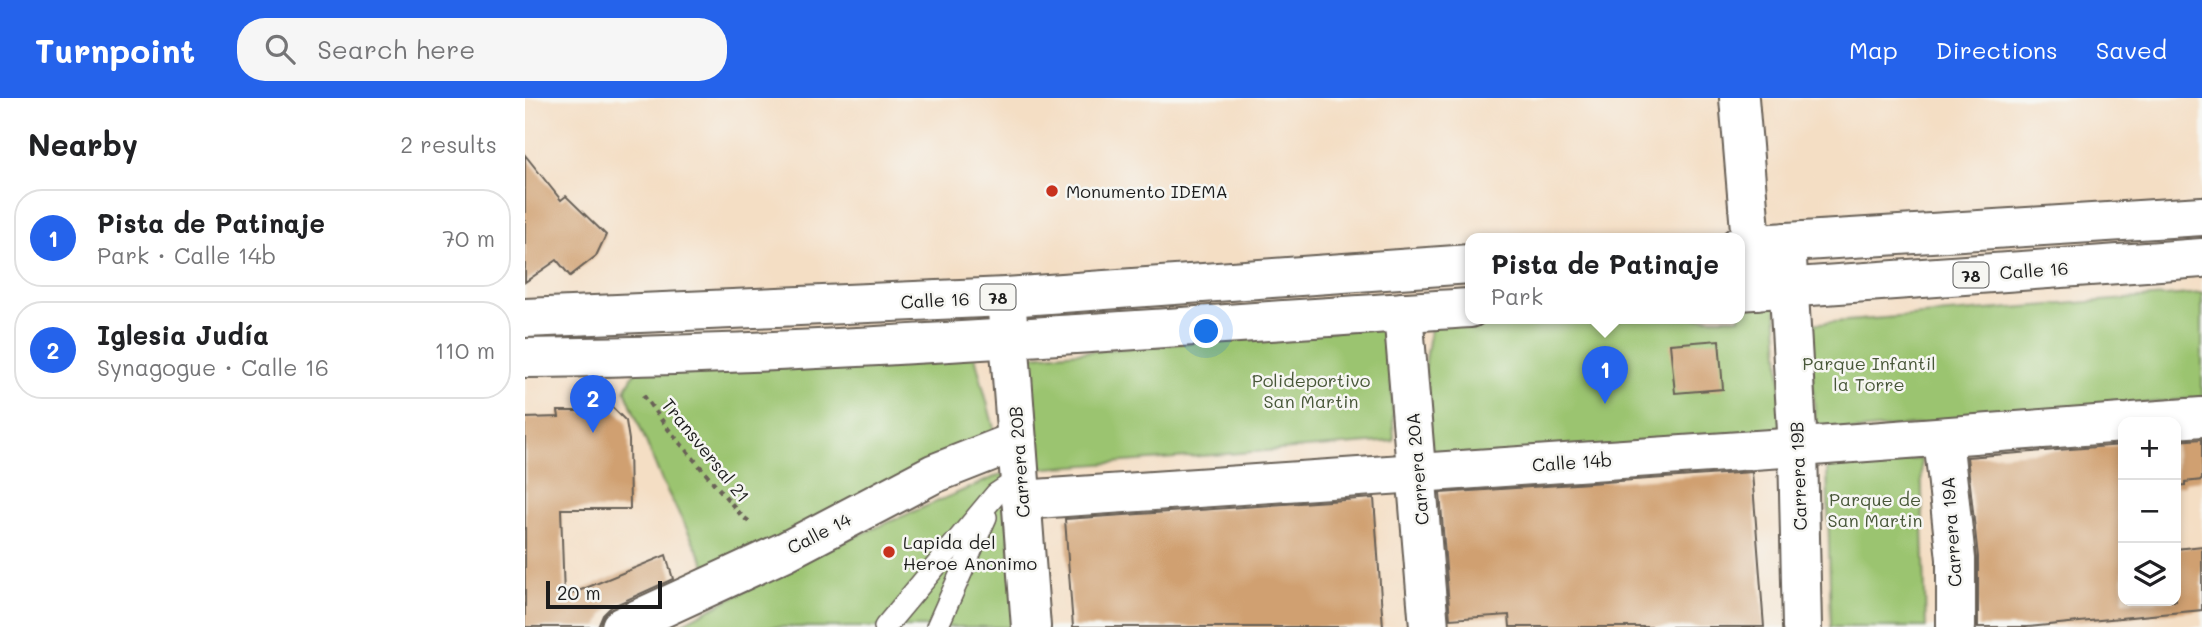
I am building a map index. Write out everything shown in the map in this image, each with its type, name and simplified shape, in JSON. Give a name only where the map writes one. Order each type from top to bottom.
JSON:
[{"type":"main road","name":"Carrera 19B","points":[[1738,98],[1759,244],[1761,290],[1798,448],[1803,627]]},
{"type":"main road","points":[[1759,244],[2202,216]]},
{"type":"main road","name":"Calle 16","points":[[1761,290],[2202,258]]},
{"type":"main road","name":"Calle 16","points":[[525,318],[1006,297],[1465,264]]},
{"type":"main road","name":"Carrera 20B","points":[[1006,297],[1010,340],[1013,478],[1031,627]]},
{"type":"main road","points":[[525,358],[616,357],[1010,340],[1465,308]]},
{"type":"main road","name":"Carrera 20A","points":[[1403,312],[1429,627]]},
{"type":"main road","points":[[2181,419],[2202,417]]},
{"type":"main road","name":"Calle 14b","points":[[1013,478],[1418,472],[1798,448],[2118,423]]},
{"type":"main road","name":"Carrera 19A","points":[[1943,437],[1956,559],[1957,627]]},
{"type":"main road","name":"Calle 14","points":[[621,627],[786,551],[933,474],[1013,478]]},
{"type":"lane","points":[[885,627],[1013,478]]},
{"type":"lane","points":[[937,627],[1013,478]]},
{"type":"path","name":"Transversal 21","points":[[616,357],[669,430],[742,516],[786,551]]},
{"type":"green space","name":"Parque Infantil la Torre","points":[[2202,293],[2202,398],[1816,434],[1809,324]]},
{"type":"green space","points":[[1775,294],[1785,443],[1433,464],[1425,366],[1433,315],[1465,318],[1465,324],[1745,324],[1745,296]]},
{"type":"green space","name":"Polideportivo San Martin","points":[[1389,326],[1394,441],[1035,469],[1020,357]]},
{"type":"green space","points":[[973,349],[996,436],[709,572],[662,481],[625,390],[638,366]]},
{"type":"green space","name":"Parque de San Martin","points":[[1921,459],[1926,627],[1831,627],[1827,463]]},
{"type":"green space","points":[[1004,473],[1016,627],[675,627],[826,549]]},
{"type":"building","points":[[525,155],[561,200],[566,196],[606,235],[596,256],[570,276],[557,260],[525,282]]},
{"type":"building","points":[[1719,340],[1723,389],[1675,393],[1670,344]]},
{"type":"building","points":[[602,397],[626,421],[629,440],[630,509],[561,509],[564,597],[666,555],[673,579],[611,607],[603,615],[598,627],[525,627],[525,418],[559,417],[558,411],[587,411]]},
{"type":"building","points":[[2202,439],[2202,480],[2185,482],[2185,485],[2181,485],[2181,480],[2181,441]]},
{"type":"building","points":[[2118,445],[2118,606],[2181,606],[2181,548],[2202,546],[2202,610],[2028,627],[1978,627],[1978,557],[1967,457]]},
{"type":"building","points":[[1752,472],[1764,627],[1510,627],[1509,615],[1450,619],[1440,493]]},
{"type":"building","points":[[1374,498],[1383,627],[1073,627],[1065,519]]},
{"type":"place","name":"Monumento IDEMA","points":[[1052,191]]},
{"type":"place","name":"Pista de Patinaje","points":[[1605,404]]},
{"type":"place","name":"Iglesia Judía","points":[[593,433]]},
{"type":"place","name":"Lapida del Heroe Anonimo","points":[[889,552]]}]
